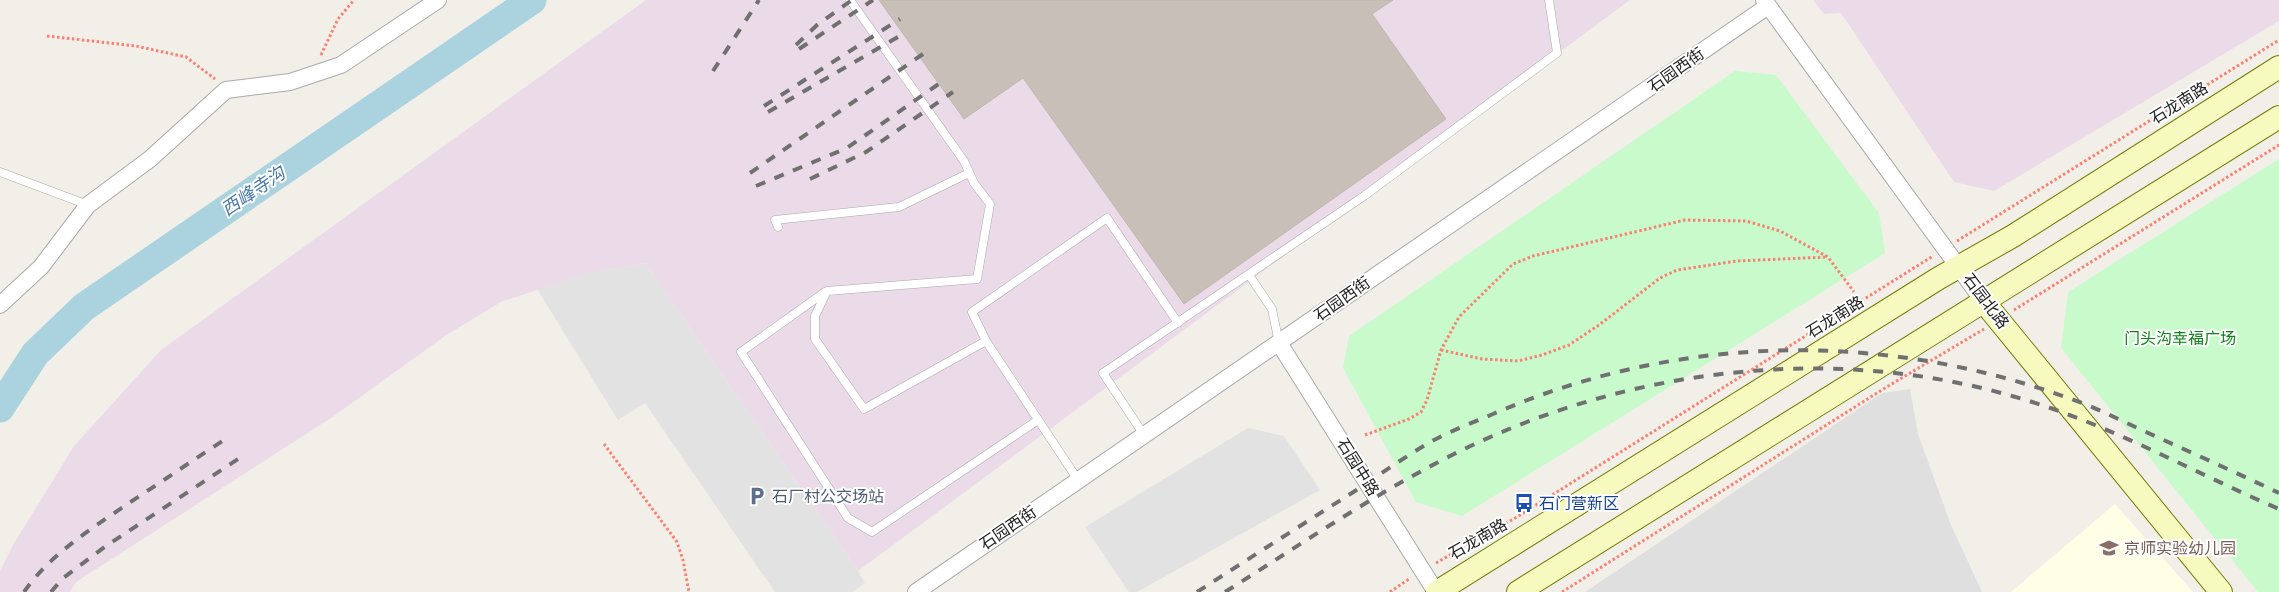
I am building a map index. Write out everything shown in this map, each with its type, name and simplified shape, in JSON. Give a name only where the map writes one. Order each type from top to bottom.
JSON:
[{"type":"main road","name":"石龙南路","points":[[1437,592],[1959,267],[2014,236],[2279,67]]},
{"type":"main road","points":[[1518,592],[2279,117]]},
{"type":"main road","name":"石园北路","points":[[1984,302],[2221,592]]},
{"type":"street","points":[[0,305],[41,268],[88,205],[150,159],[226,90],[290,82],[341,65],[438,0]]},
{"type":"street","name":"石园北路","points":[[1766,3],[1984,302]]},
{"type":"street","name":"石园西街","points":[[916,592],[1279,343],[1766,3]]},
{"type":"street","name":"石园中路","points":[[1279,343],[1437,592]]},
{"type":"lane","points":[[850,0],[964,160],[974,182],[990,204],[977,279],[827,291],[741,352],[848,518],[872,532],[1038,420]]},
{"type":"lane","points":[[1144,435],[1103,374],[1364,196],[1558,53],[1549,0]]},
{"type":"lane","points":[[0,172],[88,205]]},
{"type":"lane","points":[[778,227],[775,220],[899,207],[970,173]]},
{"type":"lane","points":[[1078,480],[986,341],[972,312],[1108,218],[1178,323]]},
{"type":"lane","points":[[1249,275],[1272,309],[1279,343]]},
{"type":"lane","points":[[827,291],[815,316],[815,339],[864,409],[986,341]]},
{"type":"path","points":[[311,75],[338,19],[354,0]]},
{"type":"path","points":[[47,36],[136,46],[186,57],[208,71],[226,90]]},
{"type":"path","name":"石龙南路","points":[[1390,592],[1422,571],[1517,517],[2279,40]]},
{"type":"path","points":[[1562,592],[1885,388],[1999,320],[2279,145]]},
{"type":"path","points":[[1365,435],[1409,419],[1421,412],[1427,400],[1441,350],[1459,316],[1513,264],[1533,256],[1685,220],[1746,221],[1780,231],[1828,257],[1854,292]]},
{"type":"path","points":[[1441,350],[1482,359],[1518,361],[1569,345],[1599,325],[1660,278],[1677,270],[1737,261],[1828,257]]},
{"type":"path","points":[[604,444],[676,542],[684,560],[689,592]]},
{"type":"shaded area","points":[[646,0],[1630,0],[858,571],[645,263],[586,274],[501,302],[445,336],[334,416],[76,582],[70,592],[0,592],[0,571],[13,545],[74,446],[161,350]]},
{"type":"shaded area","points":[[1813,0],[2279,0],[2279,21],[1994,191],[1954,182],[1841,13],[1824,14]]},
{"type":"shaded area","name":"石厂村公交场站","points":[[645,263],[858,571],[865,583],[852,592],[775,592],[645,403],[618,420],[537,289],[586,274]]},
{"type":"shaded area","points":[[1910,389],[1918,434],[1951,525],[1982,592],[1585,592],[1882,393]]},
{"type":"shaded area","points":[[1248,428],[1284,436],[1320,490],[1137,592],[1129,592],[1085,527]]},
{"type":"shaded area","name":"京师实验幼儿园","points":[[2115,504],[2193,592],[2011,592]]},
{"type":"green space","points":[[1735,71],[1776,75],[1879,213],[1885,253],[1462,516],[1416,502],[1343,368],[1349,336]]},
{"type":"green space","name":"门头沟幸福广场","points":[[2279,159],[2279,592],[2258,592],[2061,348],[2068,292]]},
{"type":"building","points":[[879,0],[1393,0],[1372,14],[1446,119],[1184,304],[1023,78],[964,119]]},
{"type":"waterway","name":"西峰寺沟","points":[[0,408],[35,354],[84,307],[532,0]]},
{"type":"railway","points":[[713,71],[759,0]]},
{"type":"railway","points":[[796,45],[817,25],[852,0]]},
{"type":"railway","points":[[799,49],[873,0]]},
{"type":"railway","points":[[764,106],[900,19]]},
{"type":"railway","points":[[768,112],[903,34]]},
{"type":"railway","points":[[750,173],[923,54]]},
{"type":"railway","points":[[756,186],[847,148],[943,81]]},
{"type":"railway","points":[[810,179],[866,152],[953,92]]},
{"type":"railway","points":[[1197,592],[1414,452],[1449,433],[1565,387],[1638,367],[1712,355],[1786,350],[1861,353],[1935,362],[2009,379],[2090,406],[2279,493]]},
{"type":"railway","points":[[1225,592],[1338,520],[1424,469],[1519,425],[1587,402],[1657,384],[1728,373],[1799,369],[1871,371],[1942,380],[2012,396],[2081,419],[2279,509]]},
{"type":"railway","points":[[24,592],[46,565],[88,531],[224,440]]},
{"type":"railway","points":[[51,592],[62,579],[106,546],[238,459]]},
{"type":"place","name":"石厂村公交场站","points":[[757,496]]},
{"type":"place","name":"石门营新区","points":[[1524,503]]},
{"type":"place","name":"京师实验幼儿园","points":[[2109,548]]}]
